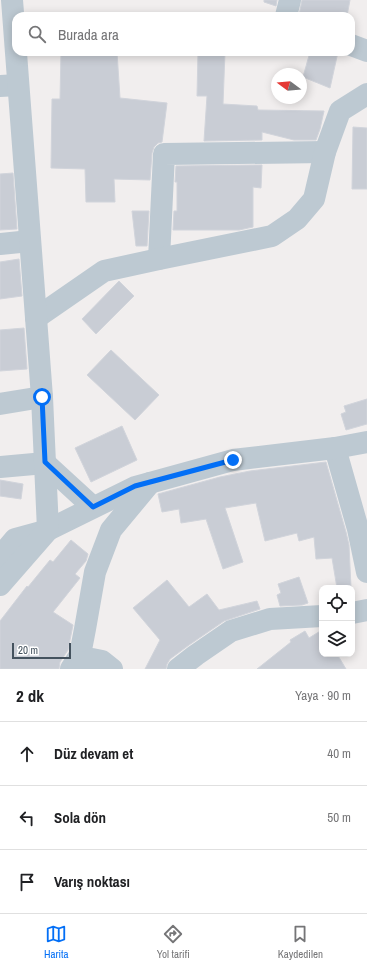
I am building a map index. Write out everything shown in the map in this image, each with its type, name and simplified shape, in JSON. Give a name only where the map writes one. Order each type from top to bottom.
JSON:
[{"type":"street","points":[[12,0],[13,12]]},
{"type":"street","points":[[287,12],[290,0]]},
{"type":"street","points":[[355,46],[367,51]]},
{"type":"street","points":[[0,585],[48,530],[42,397],[30,241],[9,85],[12,55]]},
{"type":"street","points":[[36,318],[104,271],[272,236],[297,220],[314,198],[325,152],[340,111],[367,94]]},
{"type":"street","points":[[159,259],[164,154],[325,152]]},
{"type":"street","points":[[0,244],[30,241]]},
{"type":"street","points":[[0,404],[42,397]]},
{"type":"street","points":[[0,557],[15,539],[48,530],[135,486],[233,460],[336,448],[367,442]]},
{"type":"street","points":[[336,448],[358,529],[367,572]]},
{"type":"street","points":[[0,467],[45,462],[93,507]]},
{"type":"street","points":[[71,669],[80,655],[95,572],[111,530],[151,482]]},
{"type":"street","points":[[355,613],[367,610]]},
{"type":"street","points":[[178,669],[231,631],[270,619],[319,616]]},
{"type":"street","points":[[78,669],[92,659],[102,661],[112,669]]},
{"type":"building","points":[[264,0],[277,0],[276,6],[264,2]]},
{"type":"building","points":[[302,0],[350,0],[348,12],[300,12]]},
{"type":"building","points":[[61,56],[117,56],[120,98],[167,103],[162,142],[158,143],[154,147],[152,153],[150,180],[114,179],[115,202],[86,202],[85,169],[51,168],[52,99],[60,99]]},
{"type":"building","points":[[198,56],[225,56],[223,104],[257,106],[258,110],[324,111],[316,140],[294,140],[262,132],[262,140],[204,141],[207,96],[197,96]]},
{"type":"building","points":[[309,56],[337,56],[330,88],[307,79],[307,68],[306,68]]},
{"type":"building","points":[[353,127],[367,128],[367,189],[352,189]]},
{"type":"building","points":[[262,165],[261,188],[253,187],[253,227],[239,230],[173,230],[174,211],[177,211],[177,182],[175,182],[176,166]]},
{"type":"building","points":[[13,173],[17,229],[0,230],[0,174]]},
{"type":"building","points":[[132,211],[149,211],[147,246],[136,246]]},
{"type":"building","points":[[19,259],[22,296],[0,299],[0,262]]},
{"type":"building","points":[[119,281],[134,296],[96,334],[82,319]]},
{"type":"building","points":[[24,328],[27,369],[0,371],[0,330]]},
{"type":"building","points":[[111,350],[159,395],[135,420],[87,375]]},
{"type":"building","points":[[367,399],[367,424],[346,430],[341,414],[346,412],[344,406]]},
{"type":"building","points":[[122,426],[137,460],[91,482],[75,448]]},
{"type":"building","points":[[326,462],[349,545],[351,585],[336,585],[332,558],[316,559],[314,537],[299,541],[297,533],[265,541],[256,503],[225,508],[243,562],[223,569],[206,519],[181,523],[179,509],[162,512],[158,494],[220,477],[250,471]]},
{"type":"building","points":[[0,480],[23,484],[21,499],[0,496]]},
{"type":"building","points":[[71,540],[88,554],[86,561],[75,574],[80,578],[53,612],[73,625],[68,650],[60,662],[59,669],[0,669],[0,621],[27,586],[28,587],[50,560],[53,562]]},
{"type":"building","points":[[299,577],[308,603],[302,605],[280,606],[277,595],[281,593],[278,584]]},
{"type":"building","points":[[167,580],[189,607],[207,594],[219,610],[257,601],[260,609],[224,621],[170,659],[166,669],[145,669],[160,640],[133,608]]},
{"type":"building","points":[[305,631],[309,638],[319,632],[319,657],[339,657],[346,669],[257,669],[291,642],[290,640]]},
{"type":"route","points":[[42,397],[45,462],[93,507],[135,486],[233,460]]}]
